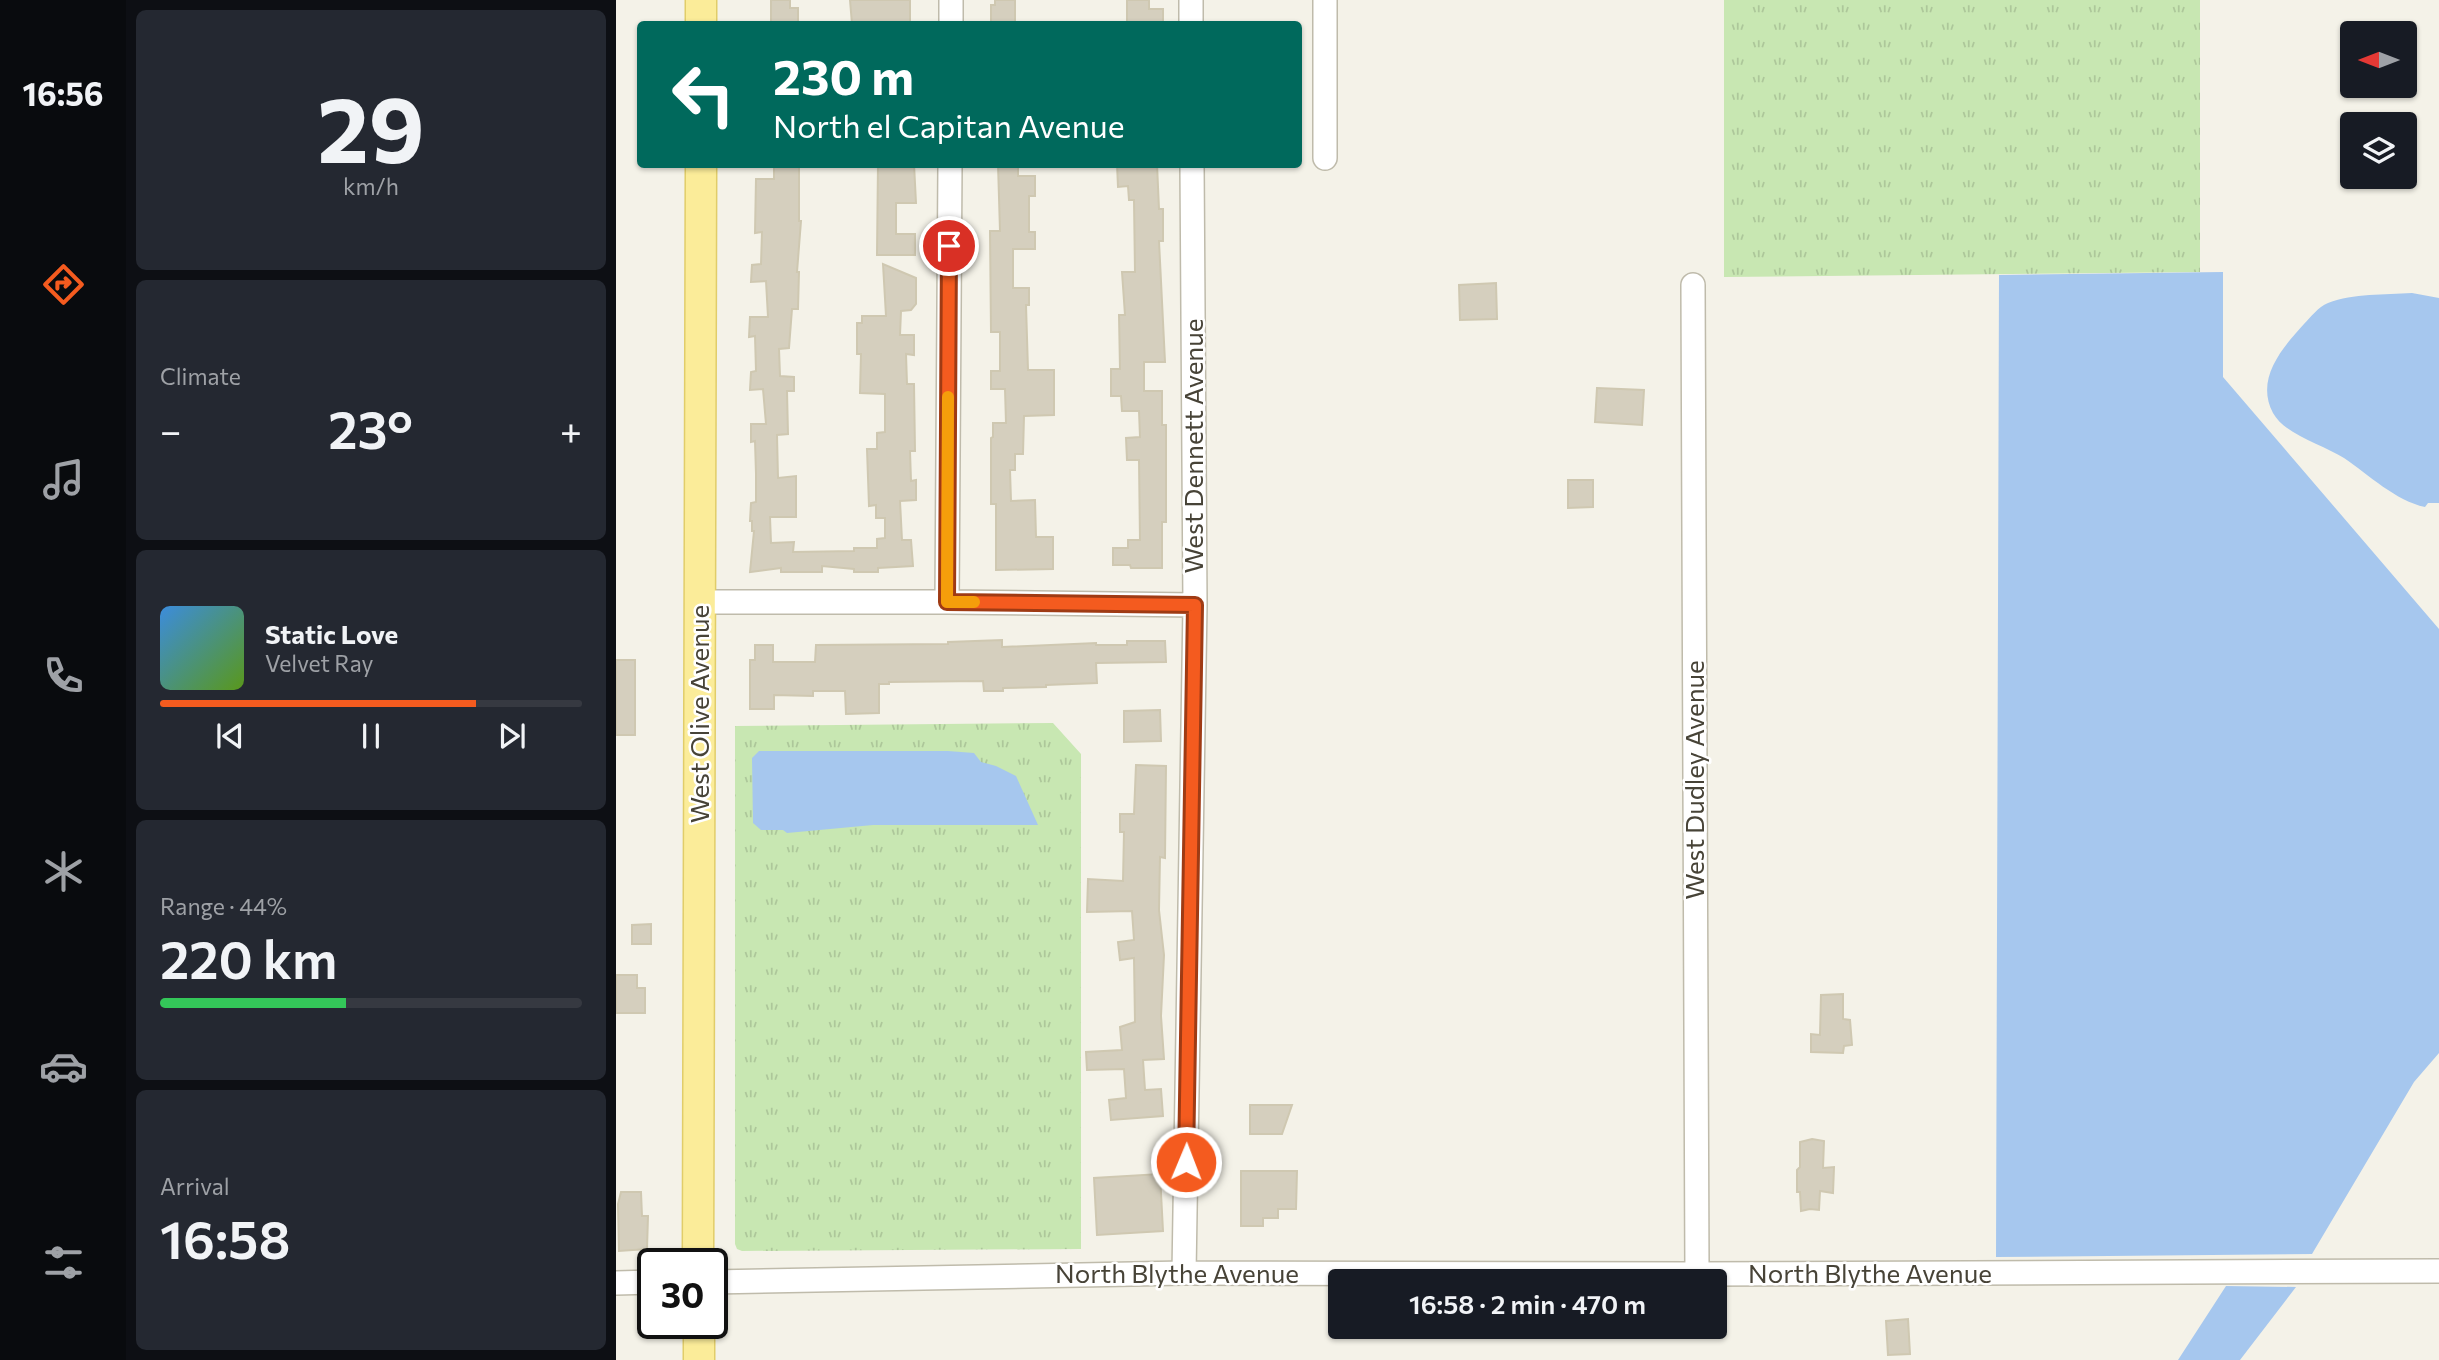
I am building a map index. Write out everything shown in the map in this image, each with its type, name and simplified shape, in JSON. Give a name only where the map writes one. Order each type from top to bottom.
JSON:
[{"type":"main road","points":[[701,0],[701,21]]},
{"type":"main road","name":"West Olive Avenue","points":[[698,1248],[701,168]]},
{"type":"main road","points":[[699,1339],[699,1360]]},
{"type":"street","points":[[951,0],[951,21]]},
{"type":"street","points":[[1191,0],[1191,21]]},
{"type":"street","points":[[1325,0],[1325,158]]},
{"type":"street","points":[[947,602],[950,168]]},
{"type":"street","name":"West Dennett Avenue","points":[[1184,1273],[1195,605],[1192,168]]},
{"type":"street","name":"West Dudley Avenue","points":[[1693,285],[1697,1269]]},
{"type":"street","points":[[700,602],[1195,605]]},
{"type":"street","name":"North Blythe Avenue","points":[[1727,1275],[2439,1271]]},
{"type":"street","name":"North Blythe Avenue","points":[[728,1282],[1184,1273],[1328,1274]]},
{"type":"street","points":[[616,1283],[637,1282]]},
{"type":"green space","points":[[1724,0],[2200,0],[2200,272],[1724,277]]},
{"type":"green space","points":[[1053,723],[1081,754],[1081,1249],[737,1249],[735,726]]},
{"type":"water","points":[[2223,272],[2223,377],[2439,629],[2439,1053],[2414,1082],[2312,1254],[1996,1257],[1999,275]]},
{"type":"water","points":[[2412,293],[2439,298],[2439,503],[2428,503],[2425,507],[2393,493],[2336,453],[2286,427],[2273,413],[2267,388],[2269,376],[2287,343],[2324,305],[2359,296]]},
{"type":"water","points":[[759,751],[974,753],[981,762],[1016,776],[1038,825],[873,825],[787,833],[783,830],[761,830],[753,823],[752,758]]},
{"type":"water","points":[[2226,1286],[2296,1287],[2240,1360],[2178,1360]]},
{"type":"building","points":[[771,0],[790,0],[790,8],[798,8],[798,21],[771,21]]},
{"type":"building","points":[[850,0],[910,0],[910,21],[852,21]]},
{"type":"building","points":[[995,0],[1015,0],[1015,21],[991,21],[991,5],[995,5]]},
{"type":"building","points":[[1127,0],[1149,0],[1149,9],[1163,9],[1163,21],[1127,21]]},
{"type":"building","points":[[774,168],[799,168],[801,221],[797,272],[798,309],[792,309],[789,348],[779,349],[780,376],[794,377],[794,391],[787,391],[788,434],[777,435],[778,478],[796,476],[796,517],[770,517],[771,543],[794,542],[793,552],[854,551],[854,548],[877,548],[877,539],[885,538],[885,518],[876,518],[876,505],[869,506],[867,449],[877,449],[877,433],[885,432],[885,394],[860,393],[861,354],[857,354],[857,323],[862,323],[862,316],[886,316],[883,264],[916,278],[916,304],[911,310],[901,311],[900,335],[914,335],[914,355],[906,354],[907,384],[914,384],[915,451],[910,451],[911,481],[916,480],[916,500],[900,501],[902,540],[911,540],[913,566],[878,568],[878,572],[854,572],[854,569],[822,566],[822,572],[781,572],[781,568],[750,572],[754,531],[750,521],[751,503],[756,502],[755,441],[751,442],[751,424],[766,424],[763,389],[750,390],[751,372],[756,371],[755,336],[749,337],[750,317],[768,317],[766,281],[751,282],[752,265],[761,264],[762,232],[755,233],[756,179],[774,179]]},
{"type":"building","points":[[878,168],[914,168],[916,203],[896,203],[896,234],[915,234],[915,255],[877,255]]},
{"type":"building","points":[[998,168],[1018,168],[1018,176],[1035,176],[1035,196],[1029,196],[1029,232],[1035,232],[1035,249],[1013,249],[1013,288],[1029,288],[1029,305],[1026,305],[1028,370],[1054,370],[1054,415],[1024,416],[1023,454],[1015,454],[1015,470],[1010,470],[1011,501],[1035,500],[1036,537],[1053,537],[1053,569],[996,570],[996,504],[991,504],[991,438],[993,423],[1006,423],[1005,389],[991,389],[991,371],[1000,371],[1000,332],[991,332],[990,231],[1000,231]]},
{"type":"building","points":[[1117,168],[1157,168],[1159,209],[1163,209],[1163,241],[1159,241],[1165,362],[1144,362],[1144,391],[1162,391],[1162,425],[1166,425],[1166,522],[1162,522],[1162,568],[1113,565],[1113,548],[1128,548],[1128,540],[1140,540],[1139,460],[1127,460],[1126,438],[1140,437],[1139,411],[1122,411],[1121,396],[1111,396],[1111,369],[1120,369],[1119,315],[1125,315],[1122,272],[1135,272],[1134,200],[1129,200],[1128,186],[1118,187]]},
{"type":"building","points":[[1496,283],[1497,319],[1460,320],[1459,285]]},
{"type":"building","points":[[1597,388],[1644,390],[1642,425],[1595,422]]},
{"type":"building","points":[[1568,480],[1593,480],[1593,507],[1568,508]]},
{"type":"building","points":[[1002,640],[1002,647],[1096,643],[1127,645],[1127,641],[1165,641],[1166,662],[1096,663],[1097,683],[1003,688],[1003,691],[984,691],[983,681],[889,682],[879,684],[879,713],[846,714],[845,691],[813,691],[813,696],[774,695],[774,709],[750,709],[750,660],[755,660],[755,645],[773,645],[773,662],[815,662],[816,645],[948,644]]},
{"type":"building","points":[[616,660],[635,660],[635,735],[616,735]]},
{"type":"building","points":[[1160,710],[1161,741],[1124,742],[1124,711]]},
{"type":"building","points":[[1136,765],[1166,766],[1165,858],[1160,857],[1159,910],[1164,955],[1161,1016],[1164,1059],[1143,1060],[1145,1090],[1161,1089],[1163,1116],[1111,1120],[1109,1100],[1126,1098],[1124,1069],[1087,1070],[1086,1052],[1122,1050],[1120,1027],[1135,1022],[1134,958],[1120,960],[1118,942],[1134,940],[1132,911],[1087,912],[1088,879],[1123,881],[1124,832],[1120,832],[1120,814],[1134,814]]},
{"type":"building","points":[[651,924],[651,944],[632,944],[632,925]]},
{"type":"building","points":[[616,975],[637,975],[637,988],[645,988],[645,1013],[616,1013]]},
{"type":"building","points":[[1843,994],[1843,1019],[1850,1020],[1852,1045],[1844,1046],[1843,1053],[1811,1052],[1811,1034],[1820,1035],[1821,995]]},
{"type":"building","points":[[1250,1105],[1292,1105],[1282,1134],[1250,1134]]},
{"type":"building","points":[[1812,1139],[1824,1141],[1823,1168],[1834,1167],[1833,1193],[1820,1191],[1819,1210],[1801,1211],[1800,1192],[1797,1192],[1800,1142]]},
{"type":"building","points":[[1241,1171],[1297,1171],[1296,1209],[1278,1209],[1278,1218],[1263,1218],[1263,1226],[1241,1226]]},
{"type":"building","points":[[1160,1174],[1163,1231],[1097,1235],[1094,1178]]},
{"type":"building","points":[[621,1192],[641,1192],[642,1216],[648,1216],[647,1248],[619,1251],[618,1204]]},
{"type":"building","points":[[1908,1319],[1910,1354],[1888,1355],[1886,1321]]},
{"type":"slow traffic","points":[[948,397],[947,602],[974,602]]},
{"type":"route","points":[[949,246],[947,602],[1195,605],[1186,1162]]}]
